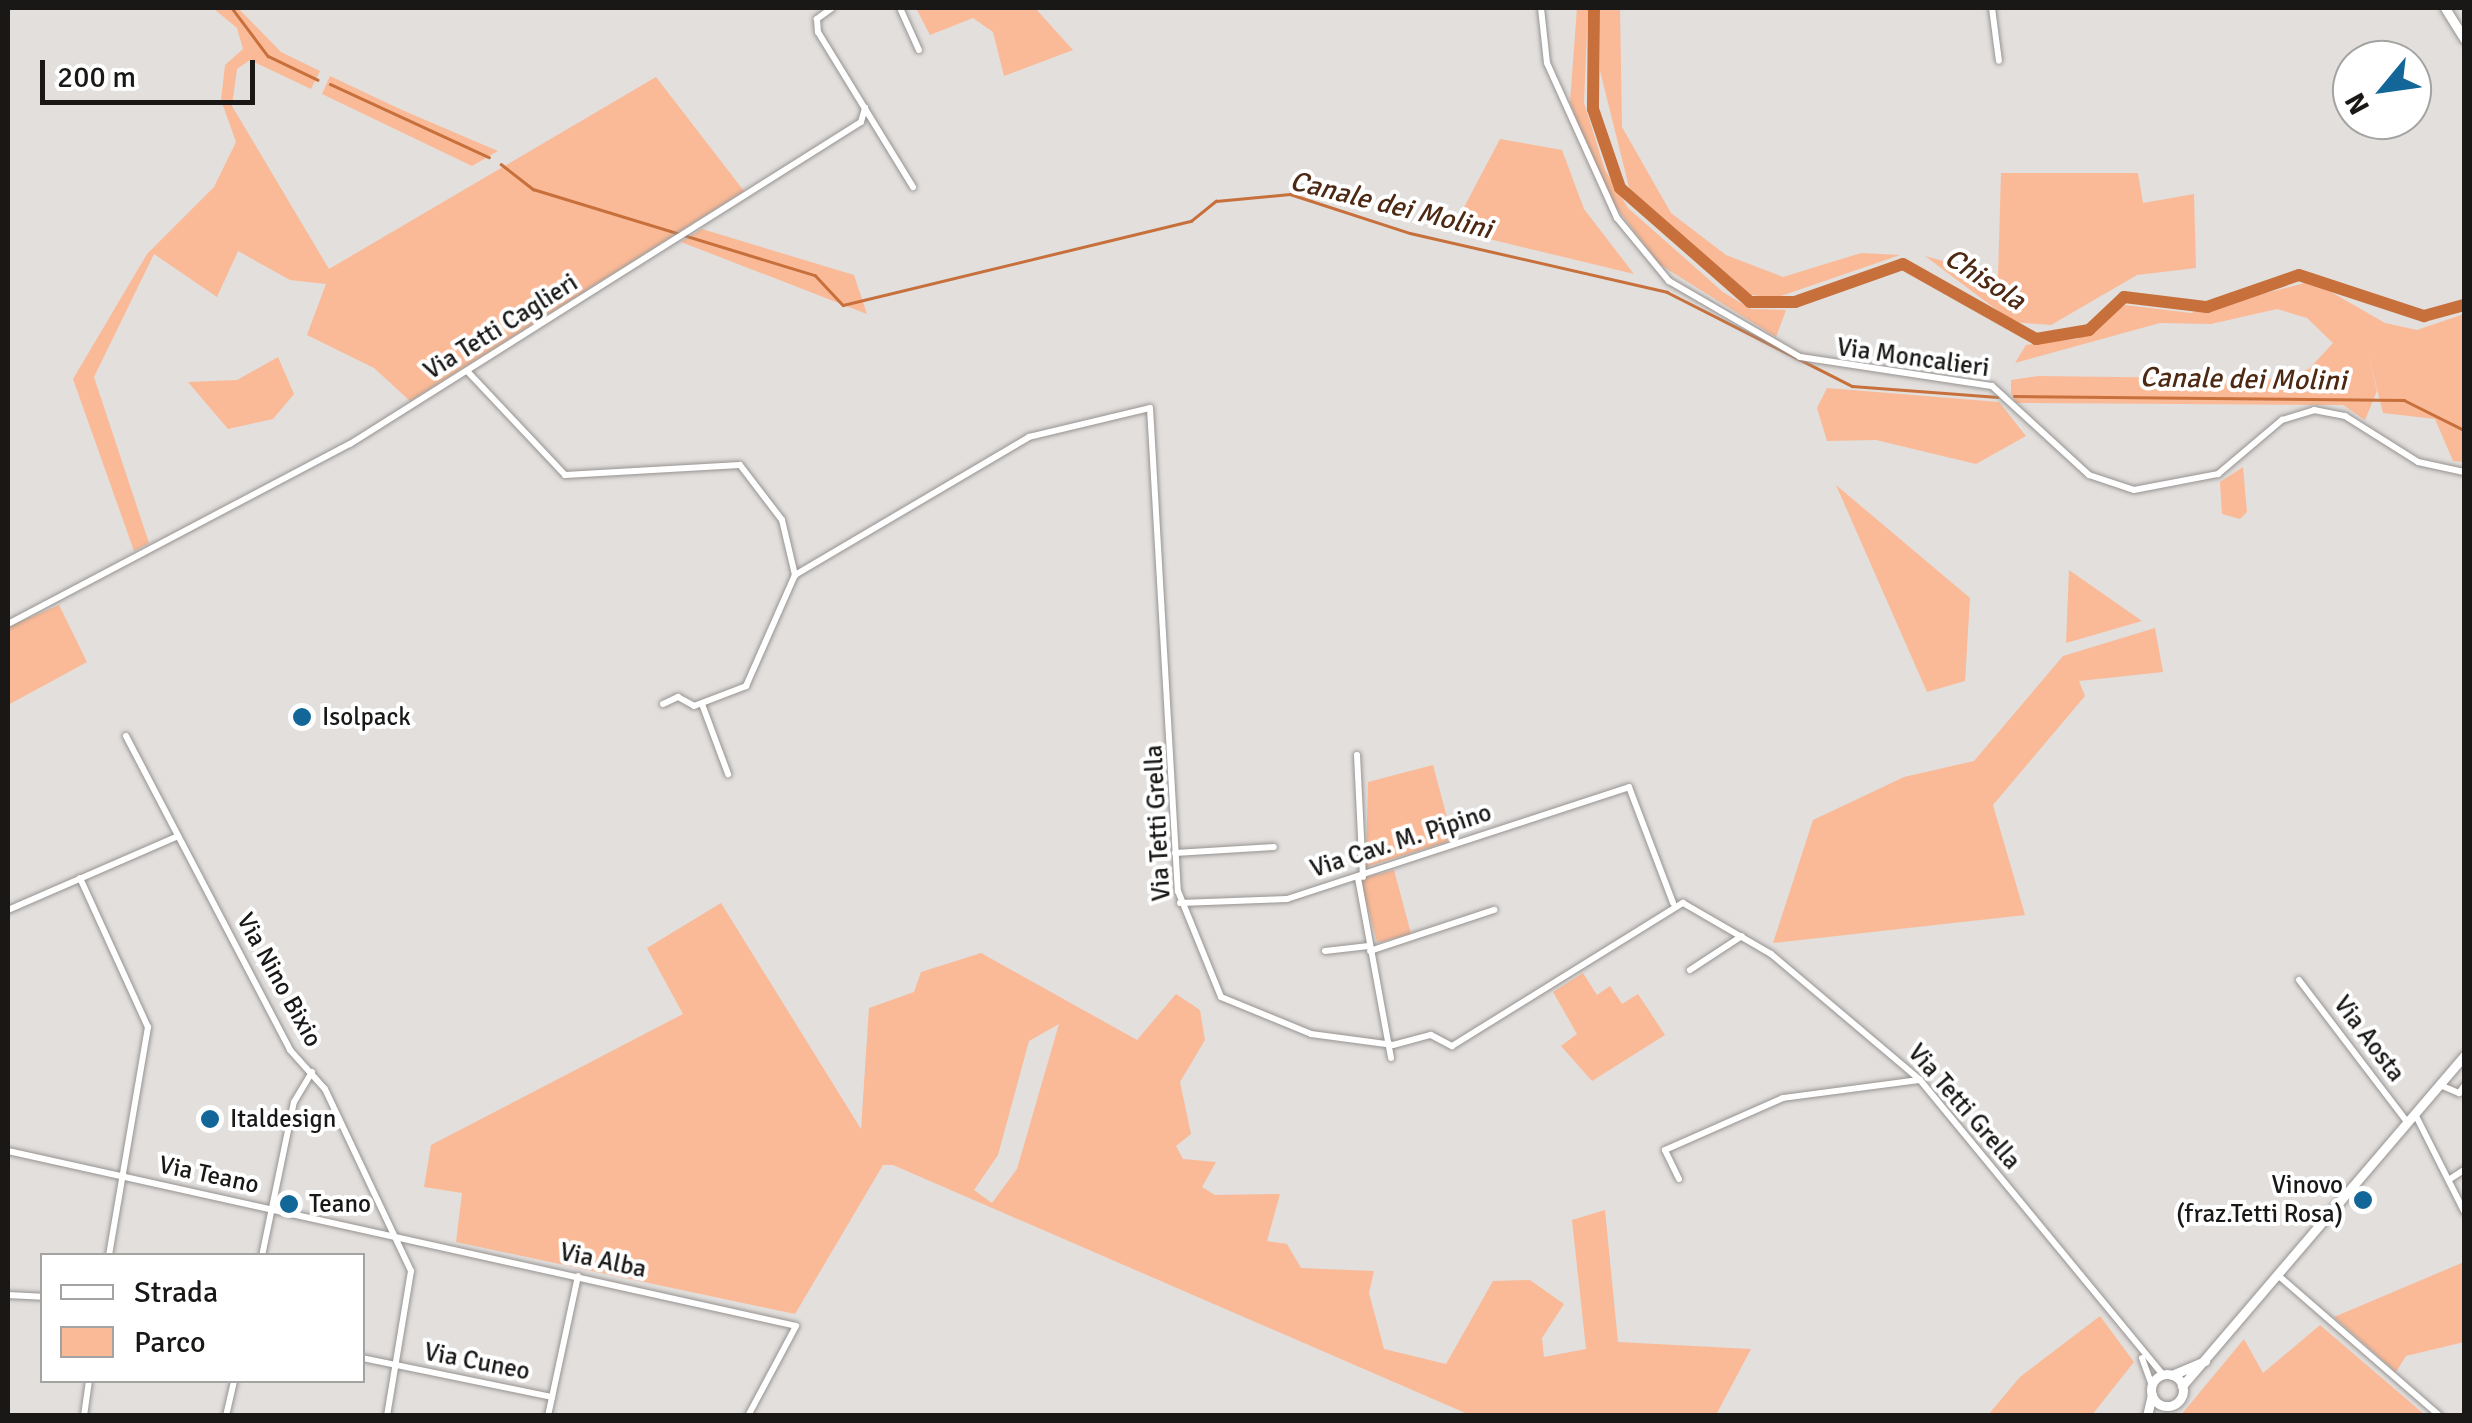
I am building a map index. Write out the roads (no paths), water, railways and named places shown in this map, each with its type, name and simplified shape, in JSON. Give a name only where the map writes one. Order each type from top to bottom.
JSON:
[{"type":"street","points":[[832,8],[817,19],[818,32],[912,187]]},
{"type":"street","points":[[900,8],[919,50]]},
{"type":"street","name":"Via Moncalieri","points":[[1541,8],[1547,64],[1616,218],[1669,281],[1790,352],[1852,371],[1992,386],[2089,475],[2134,490],[2218,474],[2282,420],[2314,410],[2344,416],[2418,462],[2464,472]]},
{"type":"street","points":[[1992,8],[2000,60]]},
{"type":"street","points":[[2445,8],[2464,38]]},
{"type":"street","name":"Via Tetti Caglieri","points":[[8,624],[468,372],[861,122],[866,108]]},
{"type":"street","points":[[468,372],[565,474],[740,465],[782,520],[795,575],[746,686],[702,704],[663,704]]},
{"type":"street","name":"Via Tetti Grella","points":[[795,575],[1029,437],[1086,417],[1153,410],[1150,532],[1173,726],[1180,903],[1209,979],[1228,1002],[1311,1034],[1393,1045],[1427,1035],[1456,1044],[1674,902],[1743,936],[1920,1080],[2142,1357],[2168,1375]]},
{"type":"street","points":[[702,704],[728,774]]},
{"type":"street","name":"Via Nino Bixio","points":[[126,736],[290,1050],[312,1072],[411,1271],[387,1416]]},
{"type":"street","points":[[1357,755],[1361,878],[1370,949],[1393,1045],[1391,1058]]},
{"type":"street","name":"Via Cav. M. Pipino","points":[[1180,903],[1287,899],[1361,878],[1629,787],[1674,902]]},
{"type":"street","points":[[8,910],[178,836]]},
{"type":"street","points":[[1176,853],[1274,846]]},
{"type":"street","points":[[80,878],[148,1027],[109,1253]]},
{"type":"street","points":[[1324,951],[1370,949],[1494,910]]},
{"type":"street","points":[[1690,970],[1743,936]]},
{"type":"street","name":"Via Aosta","points":[[2299,980],[2411,1119],[2450,1179],[2464,1211]]},
{"type":"street","points":[[2156,1416],[2216,1354],[2464,1056]]},
{"type":"street","points":[[263,1253],[298,1088],[312,1072]]},
{"type":"street","points":[[1679,1178],[1665,1150],[1782,1098],[1920,1080]]},
{"type":"street","points":[[2440,1085],[2458,1093],[2464,1086]]},
{"type":"street","name":"Via Teano","points":[[8,1151],[272,1209],[400,1245]]},
{"type":"street","points":[[2450,1179],[2464,1170]]},
{"type":"street","name":"Via Alba","points":[[400,1245],[578,1276],[796,1326],[748,1416]]},
{"type":"street","points":[[548,1416],[578,1276]]},
{"type":"street","points":[[2280,1277],[2440,1416]]},
{"type":"street","points":[[8,1294],[40,1297]]},
{"type":"street","points":[[2147,1416],[2152,1390],[2168,1375],[2216,1354]]},
{"type":"street","name":"Via Tetti Grella","points":[[2142,1357],[2152,1390]]},
{"type":"street","name":"Via Cuneo","points":[[365,1359],[552,1397]]},
{"type":"street","points":[[2168,1375],[2182,1386]]},
{"type":"street","points":[[84,1416],[89,1383]]},
{"type":"street","points":[[226,1416],[233,1383]]},
{"type":"street","points":[[2152,1390],[2169,1406]]},
{"type":"waterway","name":"Canale dei Molini","points":[[232,8],[268,56],[318,80]]},
{"type":"waterway","name":"Chisola","points":[[1594,8],[1593,109],[1620,188],[1750,302],[1795,302],[1903,264],[2036,339],[2089,330],[2124,297],[2207,307],[2299,275],[2424,316],[2464,305]]},
{"type":"waterway","name":"Canale dei Molini","points":[[330,84],[489,157]]},
{"type":"waterway","name":"Canale dei Molini","points":[[501,164],[533,189],[815,275],[843,305],[1191,221],[1216,201],[1290,194],[1410,233],[1667,292],[1852,386],[1998,397]]},
{"type":"waterway","name":"Canale dei Molini","points":[[2014,396],[2404,400],[2464,430]]},
{"type":"place","name":"Isolpack","points":[[302,717]]},
{"type":"place","name":"Italdesign","points":[[210,1119]]},
{"type":"place","name":"Vinovo (fraz.Tetti Rosa)","points":[[2363,1200]]},
{"type":"place","name":"Teano","points":[[289,1204]]}]
